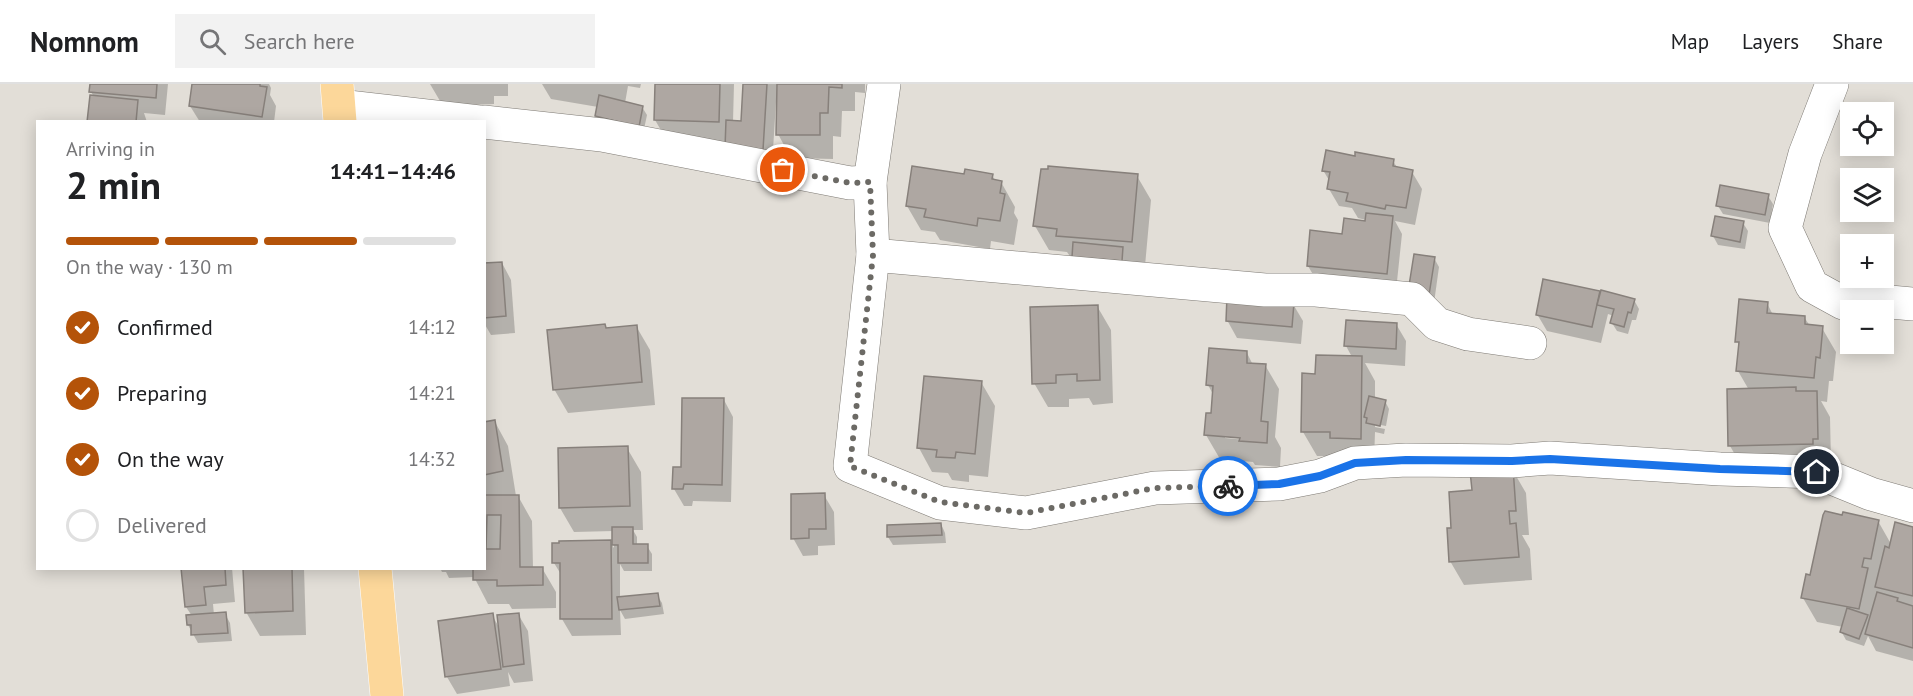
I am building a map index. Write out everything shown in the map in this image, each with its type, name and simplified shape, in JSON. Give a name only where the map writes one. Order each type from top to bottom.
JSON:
[{"type":"main road","points":[[375,570],[387,696]]},
{"type":"street","points":[[884,84],[870,182],[873,255],[850,466],[940,502],[1026,513],[1155,488],[1279,484],[1320,476],[1355,463],[1406,460],[1550,459],[1817,472],[1871,494],[1913,506]]},
{"type":"street","points":[[1832,84],[1805,154],[1785,228],[1812,286],[1843,303],[1879,301],[1913,304]]},
{"type":"street","points":[[338,104],[463,120]]},
{"type":"street","points":[[486,122],[602,135],[850,183],[870,182]]},
{"type":"street","points":[[873,255],[1265,290],[1316,290],[1412,300],[1437,324],[1468,334],[1530,343]]},
{"type":"building","points":[[90,84],[157,84],[156,98],[89,92]]},
{"type":"building","points":[[192,84],[260,84],[260,86],[267,87],[262,117],[189,106]]},
{"type":"building","points":[[655,84],[720,84],[719,122],[654,120]]},
{"type":"building","points":[[743,84],[767,84],[763,150],[725,148],[726,120],[741,121]]},
{"type":"building","points":[[777,84],[842,84],[842,88],[829,87],[828,113],[820,113],[820,135],[776,135]]},
{"type":"building","points":[[90,95],[138,100],[136,120],[87,120]]},
{"type":"building","points":[[599,95],[643,106],[639,127],[595,116]]},
{"type":"building","points":[[1326,150],[1355,156],[1355,152],[1394,159],[1393,166],[1413,170],[1406,208],[1386,205],[1385,209],[1346,201],[1348,193],[1327,189],[1330,172],[1322,171]]},
{"type":"building","points":[[912,166],[964,174],[965,169],[993,174],[992,179],[1002,181],[1000,193],[1005,194],[1000,221],[978,218],[977,226],[924,217],[926,209],[906,206]]},
{"type":"building","points":[[1048,166],[1138,174],[1132,242],[1056,236],[1057,229],[1033,226],[1041,169],[1048,169]]},
{"type":"building","points":[[1720,185],[1769,194],[1765,215],[1716,206]]},
{"type":"building","points":[[1366,213],[1393,216],[1387,274],[1307,266],[1310,230],[1342,234],[1344,218],[1365,221]]},
{"type":"building","points":[[1715,216],[1744,221],[1740,242],[1711,236]]},
{"type":"building","points":[[1073,242],[1123,247],[1122,261],[1072,257]]},
{"type":"building","points":[[1414,254],[1435,257],[1429,295],[1408,292]]},
{"type":"building","points":[[502,262],[506,316],[486,318],[486,263]]},
{"type":"building","points":[[1543,279],[1600,291],[1592,327],[1536,315]]},
{"type":"building","points":[[1601,290],[1635,299],[1624,327],[1610,323],[1614,309],[1597,305]]},
{"type":"building","points":[[1227,296],[1294,303],[1292,327],[1226,321]]},
{"type":"building","points":[[1739,299],[1768,302],[1767,313],[1805,316],[1805,324],[1823,326],[1820,358],[1816,357],[1814,378],[1736,371],[1739,342],[1735,342]]},
{"type":"building","points":[[1098,305],[1100,380],[1077,381],[1077,374],[1056,375],[1056,383],[1032,384],[1030,307]]},
{"type":"building","points":[[1346,320],[1397,323],[1396,349],[1344,346]]},
{"type":"building","points":[[605,324],[606,328],[637,325],[642,382],[553,390],[547,330]]},
{"type":"building","points":[[1209,348],[1247,351],[1247,363],[1266,364],[1261,421],[1268,422],[1267,443],[1204,435],[1206,413],[1211,413],[1213,386],[1206,385]]},
{"type":"building","points":[[1316,355],[1362,356],[1361,439],[1330,438],[1330,432],[1301,432],[1302,373],[1315,374]]},
{"type":"building","points":[[924,376],[982,381],[975,454],[956,452],[955,458],[936,457],[937,450],[917,448]]},
{"type":"building","points":[[1796,387],[1796,391],[1817,391],[1818,439],[1813,439],[1813,444],[1728,446],[1727,389]]},
{"type":"building","points":[[1369,396],[1386,400],[1380,426],[1366,423],[1367,418],[1364,417]]},
{"type":"building","points":[[682,398],[724,398],[722,485],[684,484],[683,489],[672,489],[673,467],[681,467]]},
{"type":"building","points":[[495,420],[503,471],[486,475],[486,422]]},
{"type":"building","points":[[628,446],[630,506],[559,508],[558,448]]},
{"type":"building","points":[[1513,467],[1516,511],[1509,511],[1510,524],[1516,523],[1519,557],[1449,562],[1447,528],[1451,528],[1449,492],[1472,490],[1470,471]]},
{"type":"building","points":[[825,493],[826,529],[809,529],[809,538],[791,539],[791,494]]},
{"type":"building","points":[[486,495],[519,495],[520,567],[543,567],[543,585],[497,586],[497,580],[473,580],[473,570],[486,570],[486,549]],"holes":[[[487,515],[501,515],[500,549],[486,549]]]},
{"type":"building","points":[[1825,511],[1842,515],[1843,512],[1879,520],[1871,559],[1864,558],[1862,567],[1868,568],[1859,609],[1801,598],[1806,574],[1810,575]]},
{"type":"building","points":[[1895,522],[1913,527],[1913,596],[1875,587],[1885,546],[1889,548]]},
{"type":"building","points":[[941,523],[942,535],[887,537],[887,525]]},
{"type":"building","points":[[612,527],[633,527],[633,544],[648,544],[648,563],[618,563],[618,545],[612,545]]},
{"type":"building","points":[[611,540],[612,619],[560,619],[560,563],[552,563],[552,543]]},
{"type":"building","points":[[181,570],[225,570],[226,585],[204,587],[206,605],[185,607]]},
{"type":"building","points":[[243,570],[292,570],[293,611],[245,613]]},
{"type":"building","points":[[1877,592],[1898,598],[1897,601],[1913,606],[1913,648],[1865,634]]},
{"type":"building","points":[[658,593],[660,606],[619,610],[617,597]]},
{"type":"building","points":[[1847,608],[1868,615],[1859,639],[1840,632]]},
{"type":"building","points":[[226,612],[228,633],[191,635],[191,625],[187,625],[186,615]]},
{"type":"building","points":[[493,613],[501,669],[445,677],[438,621]]},
{"type":"building","points":[[519,613],[524,664],[503,667],[497,615]]},
{"type":"way so far","points":[[783,170],[850,183],[870,182],[873,255],[850,466],[940,502],[1026,513],[1155,488],[1228,486]]},
{"type":"route","points":[[1228,486],[1279,484],[1320,476],[1355,463],[1406,460],[1550,459],[1643,463],[1675,467],[1817,472]]}]
